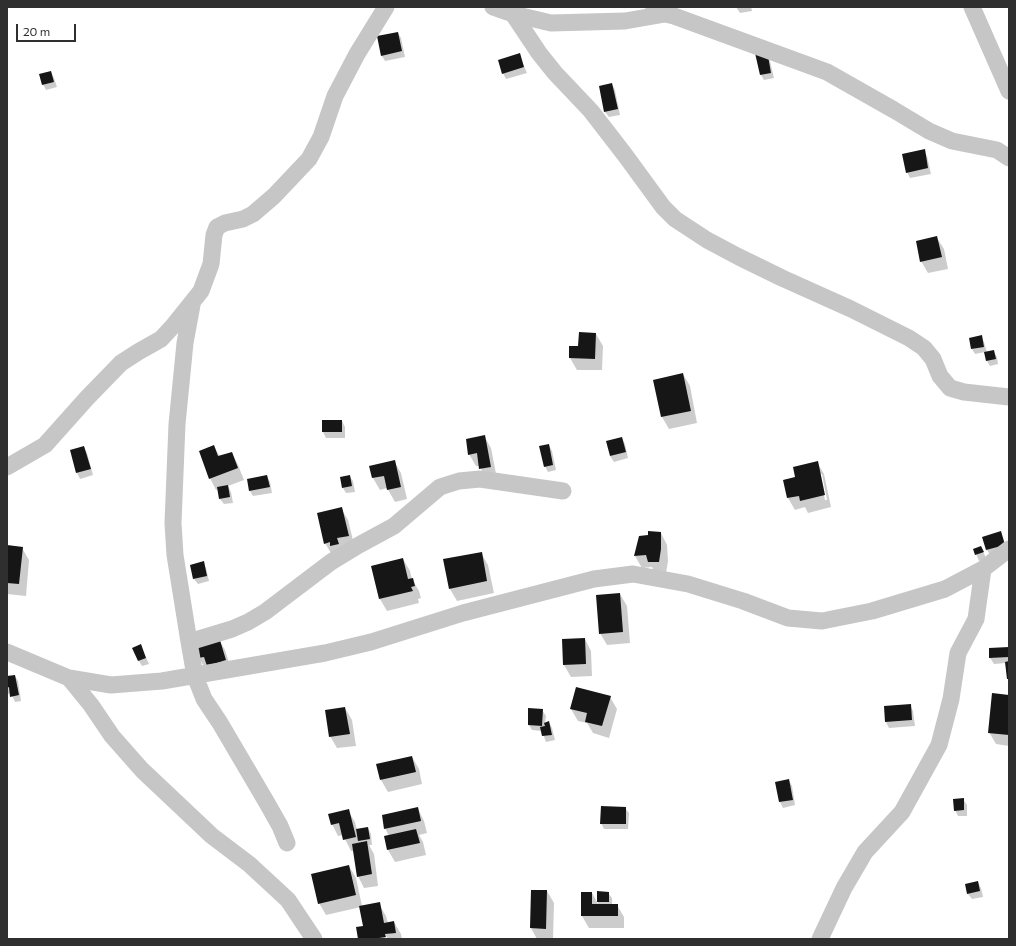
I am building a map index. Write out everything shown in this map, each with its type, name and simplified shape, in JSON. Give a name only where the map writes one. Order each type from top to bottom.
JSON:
[{"type":"street","points":[[7,467],[45,445],[87,398],[122,363],[161,339],[173,326],[201,291],[211,264],[214,235],[217,227],[225,223],[243,219],[253,214],[274,196],[309,159],[321,137],[335,96],[357,54],[386,7]]},
{"type":"street","points":[[493,7],[513,14],[550,23],[625,21],[665,14],[674,16],[827,72],[929,131],[952,140],[998,150],[1009,158]]},
{"type":"street","points":[[972,7],[1009,92]]},
{"type":"street","points":[[513,14],[539,53],[591,111],[663,207],[675,219],[708,240],[740,257],[909,338],[924,348],[933,359],[940,376],[950,388],[964,392],[1009,397]]},
{"type":"street","points":[[193,300],[184,343],[174,462],[174,556],[195,676],[204,699],[220,723],[267,803],[287,842]]},
{"type":"street","points":[[189,642],[232,629],[265,612],[331,562],[394,526],[440,487],[459,481],[480,479],[563,491]]},
{"type":"street","points":[[7,652],[70,678],[111,685],[162,681],[325,653],[371,642],[463,613],[602,578],[632,574],[688,584],[743,601],[788,618],[822,622],[872,611],[945,589],[983,569],[1009,549]]},
{"type":"street","points":[[820,939],[844,888],[865,852],[902,812],[939,746],[951,699],[958,652],[976,619],[983,569]]},
{"type":"street","points":[[70,678],[112,736],[142,770],[212,836],[249,864],[288,900],[314,939]]},
{"type":"building","points":[[398,32],[402,51],[381,56],[377,36]]},
{"type":"building","points":[[767,50],[771,73],[760,75],[755,53]]},
{"type":"building","points":[[520,53],[524,67],[502,74],[498,60]]},
{"type":"building","points":[[51,71],[54,82],[42,85],[39,74]]},
{"type":"building","points":[[612,83],[618,109],[604,112],[599,86]]},
{"type":"building","points":[[925,149],[928,168],[906,173],[902,154]]},
{"type":"building","points":[[937,236],[942,257],[920,262],[916,241]]},
{"type":"building","points":[[579,332],[596,333],[595,359],[569,358],[569,346],[578,346]]},
{"type":"building","points":[[982,335],[984,347],[971,349],[969,338]]},
{"type":"building","points":[[994,350],[996,359],[986,361],[984,352]]},
{"type":"building","points":[[683,373],[691,411],[661,417],[653,380]]},
{"type":"building","points":[[322,420],[342,420],[342,432],[322,432]]},
{"type":"building","points":[[485,435],[491,467],[479,469],[477,453],[468,455],[466,439]]},
{"type":"building","points":[[622,437],[626,452],[610,456],[606,441]]},
{"type":"building","points":[[549,444],[553,465],[544,467],[539,446]]},
{"type":"building","points":[[214,445],[218,456],[232,452],[238,468],[209,479],[199,451]]},
{"type":"building","points":[[84,446],[91,469],[76,473],[70,450]]},
{"type":"building","points":[[395,460],[401,487],[387,490],[384,476],[372,478],[369,466]]},
{"type":"building","points":[[818,461],[825,495],[800,501],[799,496],[787,498],[783,480],[795,477],[793,467]]},
{"type":"building","points":[[267,475],[270,487],[249,491],[247,479]]},
{"type":"building","points":[[350,475],[352,486],[342,488],[340,477]]},
{"type":"building","points":[[228,485],[230,497],[219,499],[217,487]]},
{"type":"building","points":[[342,507],[349,536],[337,538],[339,544],[330,546],[330,542],[324,544],[317,513]]},
{"type":"building","points":[[648,531],[661,532],[659,562],[648,562],[646,555],[634,556],[639,536],[648,535]]},
{"type":"building","points":[[1001,531],[1005,545],[986,550],[982,537]]},
{"type":"building","points":[[7,545],[23,547],[19,584],[7,583]]},
{"type":"building","points":[[981,546],[984,552],[975,555],[973,549]]},
{"type":"building","points":[[482,552],[487,581],[449,589],[443,559]]},
{"type":"building","points":[[403,558],[408,579],[413,578],[415,586],[411,587],[413,591],[379,599],[371,566]]},
{"type":"building","points":[[204,561],[207,576],[193,579],[190,565]]},
{"type":"building","points":[[620,593],[623,632],[599,634],[596,595]]},
{"type":"building","points":[[219,637],[226,660],[207,666],[204,657],[198,658],[194,645]]},
{"type":"building","points":[[585,638],[586,664],[563,665],[562,639]]},
{"type":"building","points":[[141,644],[146,658],[138,661],[132,648]]},
{"type":"building","points":[[1009,647],[1009,657],[989,658],[989,648]]},
{"type":"building","points":[[1009,661],[1009,679],[1007,679],[1005,662]]},
{"type":"building","points":[[15,675],[19,695],[10,697],[9,687],[7,688],[7,676]]},
{"type":"building","points":[[576,687],[611,696],[602,726],[585,722],[587,713],[570,709]]},
{"type":"building","points":[[992,693],[1009,695],[1009,735],[988,733]]},
{"type":"building","points":[[911,704],[912,720],[885,722],[884,706]]},
{"type":"building","points":[[345,707],[350,734],[329,737],[325,710]]},
{"type":"building","points":[[528,708],[543,709],[542,726],[528,725]]},
{"type":"building","points":[[549,721],[552,735],[542,736],[540,727],[545,726],[544,723]]},
{"type":"building","points":[[412,756],[416,772],[380,780],[376,764]]},
{"type":"building","points":[[789,779],[793,800],[779,802],[775,782]]},
{"type":"building","points":[[964,798],[964,810],[954,811],[953,799]]},
{"type":"building","points":[[601,806],[626,807],[626,824],[600,824]]},
{"type":"building","points":[[418,807],[421,821],[384,829],[382,815]]},
{"type":"building","points":[[349,809],[356,837],[343,840],[339,823],[331,825],[328,814]]},
{"type":"building","points":[[368,827],[370,839],[358,841],[356,829]]},
{"type":"building","points":[[416,829],[420,843],[387,850],[384,836]]},
{"type":"building","points":[[367,841],[372,874],[357,877],[352,844]]},
{"type":"building","points":[[349,865],[356,895],[318,904],[311,874]]},
{"type":"building","points":[[978,881],[980,891],[967,894],[965,884]]},
{"type":"building","points":[[531,890],[547,890],[546,929],[530,928]]},
{"type":"building","points":[[597,891],[609,892],[609,902],[597,902]]},
{"type":"building","points":[[581,892],[592,892],[592,904],[618,904],[618,916],[581,916]]},
{"type":"building","points":[[380,902],[384,923],[394,921],[396,933],[385,934],[386,937],[358,939],[356,927],[363,926],[359,906]]}]
